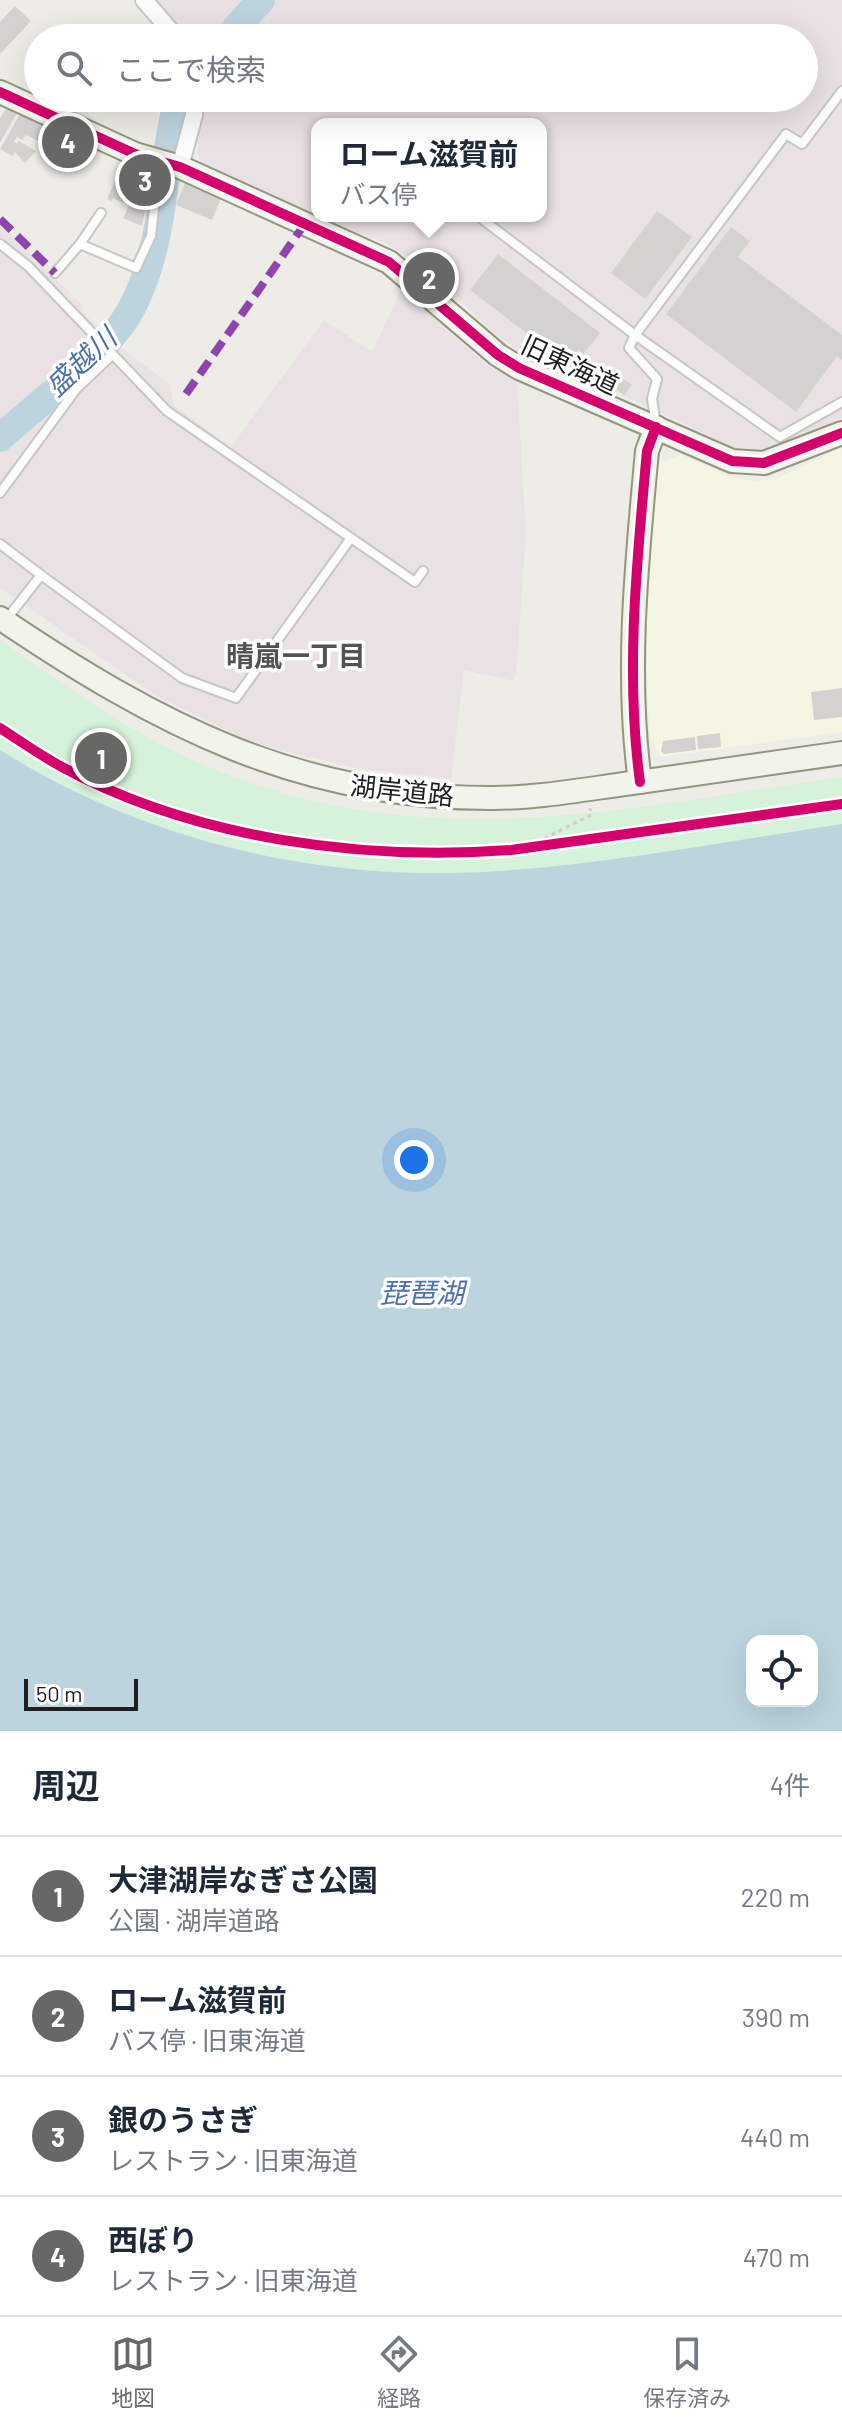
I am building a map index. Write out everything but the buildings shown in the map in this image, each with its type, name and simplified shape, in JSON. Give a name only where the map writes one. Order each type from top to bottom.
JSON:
[{"type":"street","points":[[144,0],[165,24]]},
{"type":"street","name":"旧東海道","points":[[0,92],[24,102]]},
{"type":"street","name":"旧東海道","points":[[50,112],[167,159],[389,262],[498,355],[536,376],[732,461],[748,464],[788,456],[842,433]]},
{"type":"street","points":[[167,159],[194,112]]},
{"type":"street","points":[[640,782],[634,740],[633,651],[647,451],[656,427]]},
{"type":"street","name":"湖岸道路","points":[[2,620],[165,719],[249,758],[326,781],[388,792],[496,798],[640,782],[842,753]]},
{"type":"lane","points":[[656,427],[652,399],[657,379],[629,348],[635,335],[786,134],[802,144],[842,91]]},
{"type":"lane","points":[[80,244],[136,268],[151,236],[167,159]]},
{"type":"lane","points":[[55,273],[101,213]]},
{"type":"lane","points":[[486,222],[635,335],[780,437],[842,402]]},
{"type":"lane","points":[[0,244],[28,266],[167,411],[415,582],[423,571]]},
{"type":"lane","points":[[0,493],[77,388],[111,354]]},
{"type":"lane","points":[[0,544],[182,678],[236,698],[351,538]]},
{"type":"lane","points":[[2,620],[41,575]]},
{"type":"path","points":[[167,159],[169,112]]},
{"type":"path","points":[[523,849],[591,815],[589,804]]},
{"type":"path","points":[[511,850],[553,846]]},
{"type":"shaded area","points":[[156,0],[842,0],[842,418],[766,450],[735,448],[608,388],[526,357],[491,331],[430,269],[383,242],[327,222],[547,222],[547,118],[311,118],[311,215],[210,169],[201,163],[197,152],[201,112],[818,112],[818,24],[176,24]]},
{"type":"shaded area","points":[[0,224],[82,305],[83,313],[114,342],[170,384],[174,406],[231,447],[324,320],[372,352],[401,290],[487,365],[517,383],[526,533],[516,674],[514,681],[464,670],[451,779],[355,768],[276,749],[239,736],[155,695],[0,588]]},
{"type":"shaded area","points":[[842,448],[842,732],[661,757],[650,739],[647,693],[647,614],[657,458],[661,456],[664,462],[681,455],[734,478],[756,481],[779,477]]},
{"type":"shaded area","points":[[0,640],[112,716],[172,750],[234,777],[311,800],[387,814],[462,819],[537,817],[612,810],[842,777],[842,824],[628,857],[499,871],[434,873],[368,870],[304,863],[240,850],[116,810],[0,750]]},
{"type":"water","name":"琵琶湖","points":[[0,750],[116,810],[177,832],[240,850],[304,863],[368,870],[434,873],[542,867],[842,824],[842,1731],[0,1731]]},
{"type":"waterway","name":"盛越川","points":[[240,24],[261,0]]},
{"type":"waterway","name":"盛越川","points":[[167,154],[174,112]]},
{"type":"waterway","name":"盛越川","points":[[0,438],[79,370],[108,341],[131,310],[146,275],[165,180]]},
{"type":"marked path","points":[[0,219],[55,273]]},
{"type":"marked path","points":[[186,394],[304,225]]},
{"type":"cycle path","points":[[0,92],[24,103]]},
{"type":"cycle path","points":[[44,112],[135,154],[180,167],[389,262],[498,355],[519,368],[732,461],[764,463],[842,433]]},
{"type":"cycle path","points":[[640,782],[633,699],[634,616],[647,451],[656,427]]},
{"type":"cycle path","points":[[0,728],[62,767],[113,792],[167,812],[280,840],[339,848],[454,853],[511,850],[842,804]]},
{"type":"place","name":"西ぼり","points":[[68,142]]},
{"type":"place","name":"銀のうさぎ","points":[[145,180]]},
{"type":"place","name":"ローム滋賀前","points":[[429,278]]},
{"type":"place","name":"大津湖岸なぎさ公園","points":[[101,758]]},
{"type":"district","name":"晴嵐一丁目","points":[[296,656]]}]
